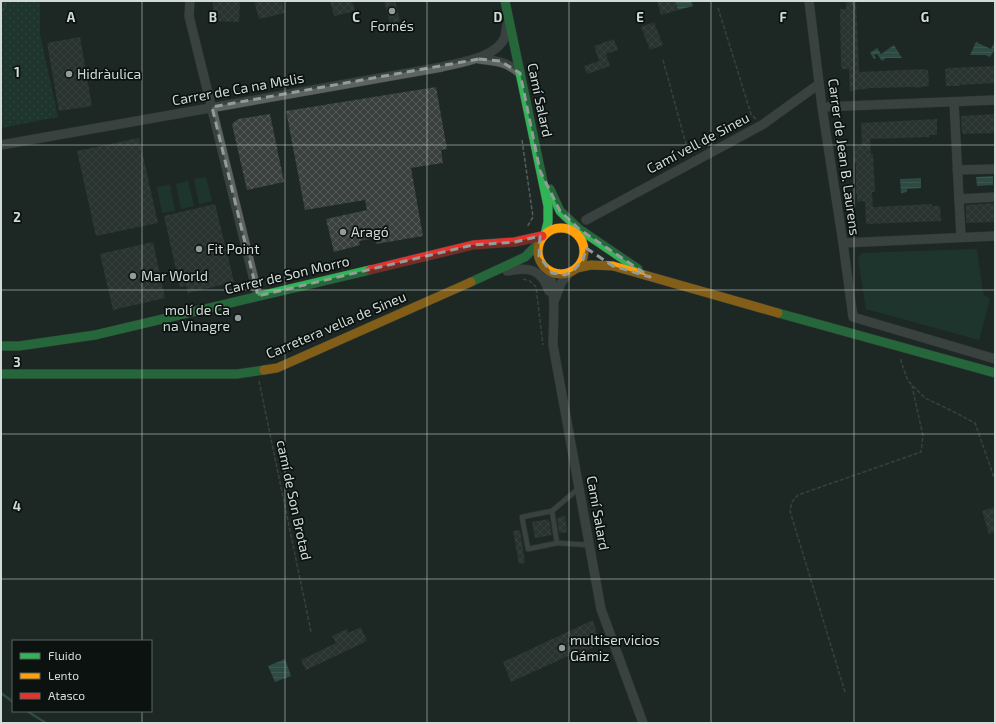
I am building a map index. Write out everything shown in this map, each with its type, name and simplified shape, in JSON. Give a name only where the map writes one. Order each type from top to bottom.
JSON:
[{"type":"main road","name":"Camí Salard","points":[[505,1],[548,206],[548,222],[542,238]]},
{"type":"main road","points":[[540,170],[560,211],[568,219],[593,239],[650,276]]},
{"type":"main road","name":"Camí Salard","points":[[548,206],[565,228]]},
{"type":"main road","points":[[613,266],[583,244],[575,233],[565,228],[554,229],[542,238],[539,256],[546,269],[560,275],[591,265],[613,266],[995,373]]},
{"type":"main road","name":"Carrer de Son Morro","points":[[1,346],[19,346],[95,335],[473,244],[523,241],[542,238]]},
{"type":"main road","name":"Carretera vella de Sineu","points":[[1,374],[229,374],[277,368],[492,274],[525,257],[542,238]]},
{"type":"main road","points":[[573,271],[583,260],[583,244]]},
{"type":"main road","name":"Carretera vella de Sineu","points":[[506,267],[525,263],[536,264],[546,269]]},
{"type":"street","points":[[190,1],[190,16],[258,296]]},
{"type":"street","name":"Carrer de Jean B. Laurens","points":[[809,1],[822,107],[853,317],[995,358]]},
{"type":"street","name":"Carrer de Ca na Melis","points":[[1,145],[442,67],[479,58],[499,46],[505,36],[508,16]]},
{"type":"street","name":"Carrer de Ca na Melis","points":[[479,58],[500,61],[513,67],[520,73]]},
{"type":"street","name":"Camí vell de Sineu","points":[[586,220],[762,125],[819,84]]},
{"type":"street","points":[[822,107],[995,100]]},
{"type":"street","points":[[954,102],[961,238]]},
{"type":"street","points":[[957,170],[995,169]]},
{"type":"street","points":[[959,198],[995,197]]},
{"type":"street","points":[[843,243],[995,236]]},
{"type":"street","points":[[492,274],[518,269],[531,270],[538,273],[545,281],[553,313]]},
{"type":"street","name":"Camí Salard","points":[[546,269],[552,282],[554,302],[553,345],[601,609],[643,723]]},
{"type":"street","name":"Camí Salard","points":[[554,302],[558,289],[573,271]]},
{"type":"lane","points":[[579,488],[552,511],[522,517],[528,549],[557,543],[589,545]]},
{"type":"lane","points":[[552,511],[557,543]]},
{"type":"path","points":[[1,16],[6,1]]},
{"type":"path","points":[[718,8],[751,114],[762,125]]},
{"type":"path","points":[[663,60],[691,163]]},
{"type":"path","points":[[905,349],[901,361],[908,381],[912,386],[925,398],[975,423],[995,480]]},
{"type":"path","name":"camí de Son Brotad","points":[[256,371],[311,632]]},
{"type":"path","points":[[845,692],[790,511],[792,502],[798,495],[921,452],[923,436],[912,386]]},
{"type":"highlighted area","points":[[479,59],[500,61],[520,73],[540,171],[560,211],[579,229],[650,277],[613,266],[586,248],[583,260],[573,271],[565,275],[552,273],[539,256],[540,236],[515,242],[473,245],[258,296],[212,107]]},
{"type":"shaded area","points":[[1,1],[40,1],[40,34],[58,117],[1,128]]},
{"type":"shaded area","points":[[675,1],[691,1],[693,6],[678,10]]},
{"type":"shaded area","points":[[976,42],[991,49],[994,43],[995,44],[995,49],[990,57],[985,55],[970,55]]},
{"type":"shaded area","points":[[894,45],[902,58],[886,58],[882,61],[877,54],[874,55],[876,58],[874,59],[870,53],[877,48],[881,54]]},
{"type":"shaded area","points":[[993,176],[993,185],[977,186],[976,177]]},
{"type":"shaded area","points":[[206,177],[212,201],[199,204],[194,179]]},
{"type":"shaded area","points":[[921,178],[921,188],[907,189],[907,192],[901,193],[900,179]]},
{"type":"shaded area","points":[[188,181],[194,206],[181,209],[176,184]]},
{"type":"shaded area","points":[[170,185],[175,211],[162,213],[157,187]]},
{"type":"shaded area","points":[[977,249],[983,294],[990,299],[979,340],[866,309],[858,258],[862,253]]},
{"type":"shaded area","points":[[285,659],[291,676],[275,682],[268,666]]},
{"type":"building","points":[[213,1],[240,1],[239,22],[213,21]]},
{"type":"building","points":[[254,1],[282,1],[285,13],[259,19]]},
{"type":"building","points":[[330,1],[352,1],[355,11],[334,16]]},
{"type":"building","name":"Fornés","points":[[384,1],[395,1],[400,21],[390,24]]},
{"type":"building","points":[[657,1],[675,1],[678,10],[661,15]]},
{"type":"building","points":[[846,1],[856,1],[859,72],[925,69],[928,70],[929,86],[915,88],[871,88],[850,91],[849,69],[842,69],[841,64],[840,9],[846,9]]},
{"type":"building","points":[[654,22],[663,45],[650,50],[641,27]]},
{"type":"building","name":"Hidràulica","points":[[80,37],[92,106],[59,111],[47,43]]},
{"type":"building","points":[[614,39],[618,50],[606,54],[610,66],[587,74],[584,66],[599,61],[594,46]]},
{"type":"building","points":[[995,66],[995,83],[946,86],[945,69]]},
{"type":"building","points":[[436,87],[447,149],[441,150],[443,163],[411,168],[423,236],[376,244],[375,238],[359,241],[360,245],[334,252],[326,219],[367,210],[365,200],[305,210],[286,111]]},
{"type":"building","points":[[270,114],[284,182],[247,190],[232,124],[238,119]]},
{"type":"building","points":[[995,114],[995,133],[963,134],[961,116]]},
{"type":"building","points":[[937,119],[937,135],[929,135],[929,137],[870,139],[871,154],[873,154],[875,192],[872,192],[873,207],[932,204],[932,206],[940,206],[941,221],[866,224],[865,201],[857,202],[856,163],[854,163],[855,146],[862,146],[861,123]]},
{"type":"building","points":[[139,138],[158,223],[96,236],[77,151]]},
{"type":"building","points":[[995,203],[995,222],[966,223],[966,205]]},
{"type":"building","name":"Fit Point","points":[[215,204],[234,282],[188,293],[186,286],[180,287],[164,216]]},
{"type":"building","name":"Mar World","points":[[153,242],[165,298],[113,310],[100,254]]},
{"type":"building","points":[[995,507],[995,532],[989,534],[982,511]]},
{"type":"building","points":[[565,516],[567,532],[559,533],[557,518]]},
{"type":"building","points":[[549,519],[552,535],[535,538],[532,522]]},
{"type":"building","points":[[520,530],[525,563],[519,564],[513,531]]},
{"type":"building","name":"multiservicios Gámiz","points":[[593,620],[600,644],[579,654],[577,652],[511,682],[503,662]]},
{"type":"building","points":[[361,627],[367,641],[306,670],[301,660],[336,643],[332,636],[347,629],[348,633]]},
{"type":"waterway","points":[[1,693],[12,701]]},
{"type":"waterway","points":[[29,712],[46,723]]},
{"type":"traffic: fast","points":[[505,1],[548,206],[548,222],[545,234]]},
{"type":"traffic: fast","points":[[550,189],[560,211],[579,229],[638,269]]},
{"type":"traffic: fast","points":[[471,282],[525,257],[539,243]]},
{"type":"traffic: fast","points":[[1,346],[19,346],[95,335],[370,270]]},
{"type":"traffic: fast","points":[[778,313],[995,373]]},
{"type":"traffic: fast","points":[[1,374],[237,374],[264,370]]},
{"type":"traffic: slow","points":[[556,228],[566,228],[574,232],[580,238],[584,246],[584,251],[584,256],[580,264],[574,270],[566,274],[556,274],[548,270],[542,264],[538,256],[538,246],[542,238],[548,232],[556,228]]},
{"type":"traffic: slow","points":[[577,268],[591,265],[613,266],[778,313]]},
{"type":"traffic: slow","points":[[264,370],[277,368],[471,282]]},
{"type":"traffic: jam","points":[[370,270],[473,245],[515,242],[542,236]]},
{"type":"place","name":"Fornés","points":[[392,11]]},
{"type":"place","name":"Hidràulica","points":[[69,74]]},
{"type":"place","name":"Aragó","points":[[343,232]]},
{"type":"place","name":"Fit Point","points":[[199,249]]},
{"type":"place","name":"Mar World","points":[[133,276]]},
{"type":"place","name":"molí de Ca na Vinagre","points":[[238,318]]},
{"type":"place","name":"multiservicios Gámiz","points":[[562,648]]}]
